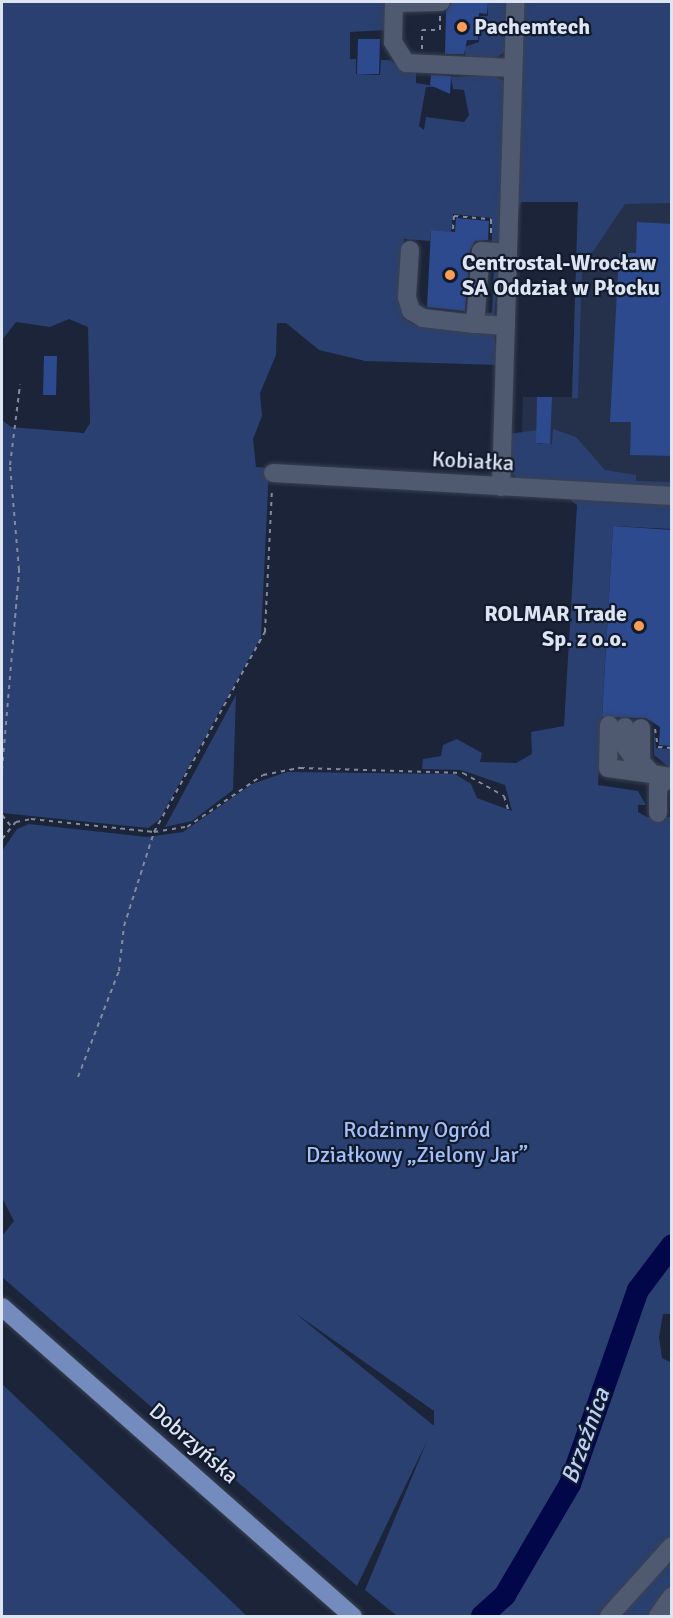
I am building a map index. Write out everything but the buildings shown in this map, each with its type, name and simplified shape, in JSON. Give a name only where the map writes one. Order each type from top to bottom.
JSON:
[{"type":"main road","name":"Dobrzyńska","points":[[2,1307],[353,1617]]},
{"type":"street","points":[[441,3],[394,2],[396,50],[406,63],[513,68]]},
{"type":"street","points":[[501,487],[515,2]]},
{"type":"street","points":[[475,324],[481,251],[489,240],[508,253]]},
{"type":"street","points":[[410,250],[407,297],[411,311],[423,318],[506,326]]},
{"type":"street","name":"Kobiałka","points":[[273,473],[672,496]]},
{"type":"street","points":[[636,727],[624,745],[649,772]]},
{"type":"street","points":[[636,727],[608,768],[649,772],[671,777]]},
{"type":"street","points":[[636,727],[640,756],[649,772]]},
{"type":"street","points":[[636,727],[650,762],[671,777]]},
{"type":"street","points":[[658,813],[658,787],[671,777]]},
{"type":"street","points":[[609,1617],[672,1546]]},
{"type":"street","points":[[658,1617],[672,1596]]},
{"type":"path","points":[[422,65],[423,30],[440,30],[441,3]]},
{"type":"path","points":[[453,229],[454,216],[491,219],[489,240]]},
{"type":"path","points":[[2,770],[19,570],[10,465],[20,385]]},
{"type":"path","points":[[78,1077],[118,971],[124,927],[154,832],[265,632],[273,473]]},
{"type":"path","points":[[636,727],[658,747],[672,748]]},
{"type":"path","points":[[2,839],[12,826],[31,819],[154,832],[187,826],[263,775],[300,768],[464,773],[504,796],[509,812]]},
{"type":"path","points":[[2,815],[12,826]]},
{"type":"shaded area","points":[[671,201],[671,484],[533,476],[521,465],[523,397],[572,397],[578,202]]},
{"type":"green space","points":[[2,2],[386,2],[385,30],[350,32],[350,59],[356,59],[356,74],[380,75],[381,60],[389,60],[416,73],[416,83],[440,87],[426,87],[419,126],[424,130],[426,117],[464,122],[469,115],[464,90],[453,89],[451,77],[494,75],[504,81],[500,241],[492,245],[492,218],[453,214],[451,232],[431,230],[430,241],[404,239],[399,300],[403,318],[413,324],[494,334],[499,365],[365,361],[319,350],[286,323],[277,323],[276,355],[260,393],[262,416],[253,439],[256,467],[269,468],[261,637],[159,820],[148,828],[2,813],[2,420],[11,427],[84,433],[90,423],[88,327],[69,319],[50,327],[16,322],[2,340]]},
{"type":"green space","points":[[488,2],[511,2],[507,51],[492,60],[466,59],[464,47],[479,42],[480,16],[488,16]]},
{"type":"green space","points":[[520,2],[671,2],[671,203],[625,204],[582,268],[578,398],[572,398],[578,202],[521,202],[517,215]]},
{"type":"green space","points":[[488,260],[499,262],[494,318],[484,313],[492,313],[494,265],[485,265]]},
{"type":"green space","points":[[553,429],[576,437],[605,470],[636,475],[636,481],[671,482],[671,491],[518,479],[510,471],[509,434],[537,430],[537,444],[552,444]]},
{"type":"green space","name":"Rodzinny Ogród Działkowy „Zielony Jar”","points":[[568,498],[671,501],[671,529],[613,526],[598,785],[638,791],[646,805],[638,805],[638,812],[647,817],[671,817],[671,802],[672,1314],[663,1314],[659,1337],[662,1358],[672,1363],[671,1616],[397,1616],[365,1590],[427,1441],[357,1586],[2,1277],[2,1236],[14,1221],[2,1198],[2,851],[17,829],[29,824],[147,837],[183,832],[252,784],[287,772],[455,774],[471,784],[477,798],[512,811],[505,785],[461,770],[422,769],[423,759],[441,756],[443,745],[457,739],[482,753],[480,762],[516,763],[532,754],[531,732],[564,726],[577,505]],"holes":[[[295,1313],[434,1411],[433,1425]]]},
{"type":"green space","points":[[236,695],[233,790],[192,821],[165,827]]},
{"type":"green space","points":[[654,731],[656,748],[671,749],[671,769],[654,755]]},
{"type":"green space","points":[[2,1384],[247,1616],[2,1616]]},
{"type":"waterway","name":"Brzeźnica","points":[[482,1616],[505,1595],[570,1484],[638,1290],[672,1245]]},
{"type":"place","name":"Pachemtech","points":[[462,27]]},
{"type":"place","name":"Centrostal-Wrocław SA Oddział w Płocku","points":[[450,275]]},
{"type":"place","name":"ROLMAR Trade Sp. z o.o.","points":[[639,626]]}]
